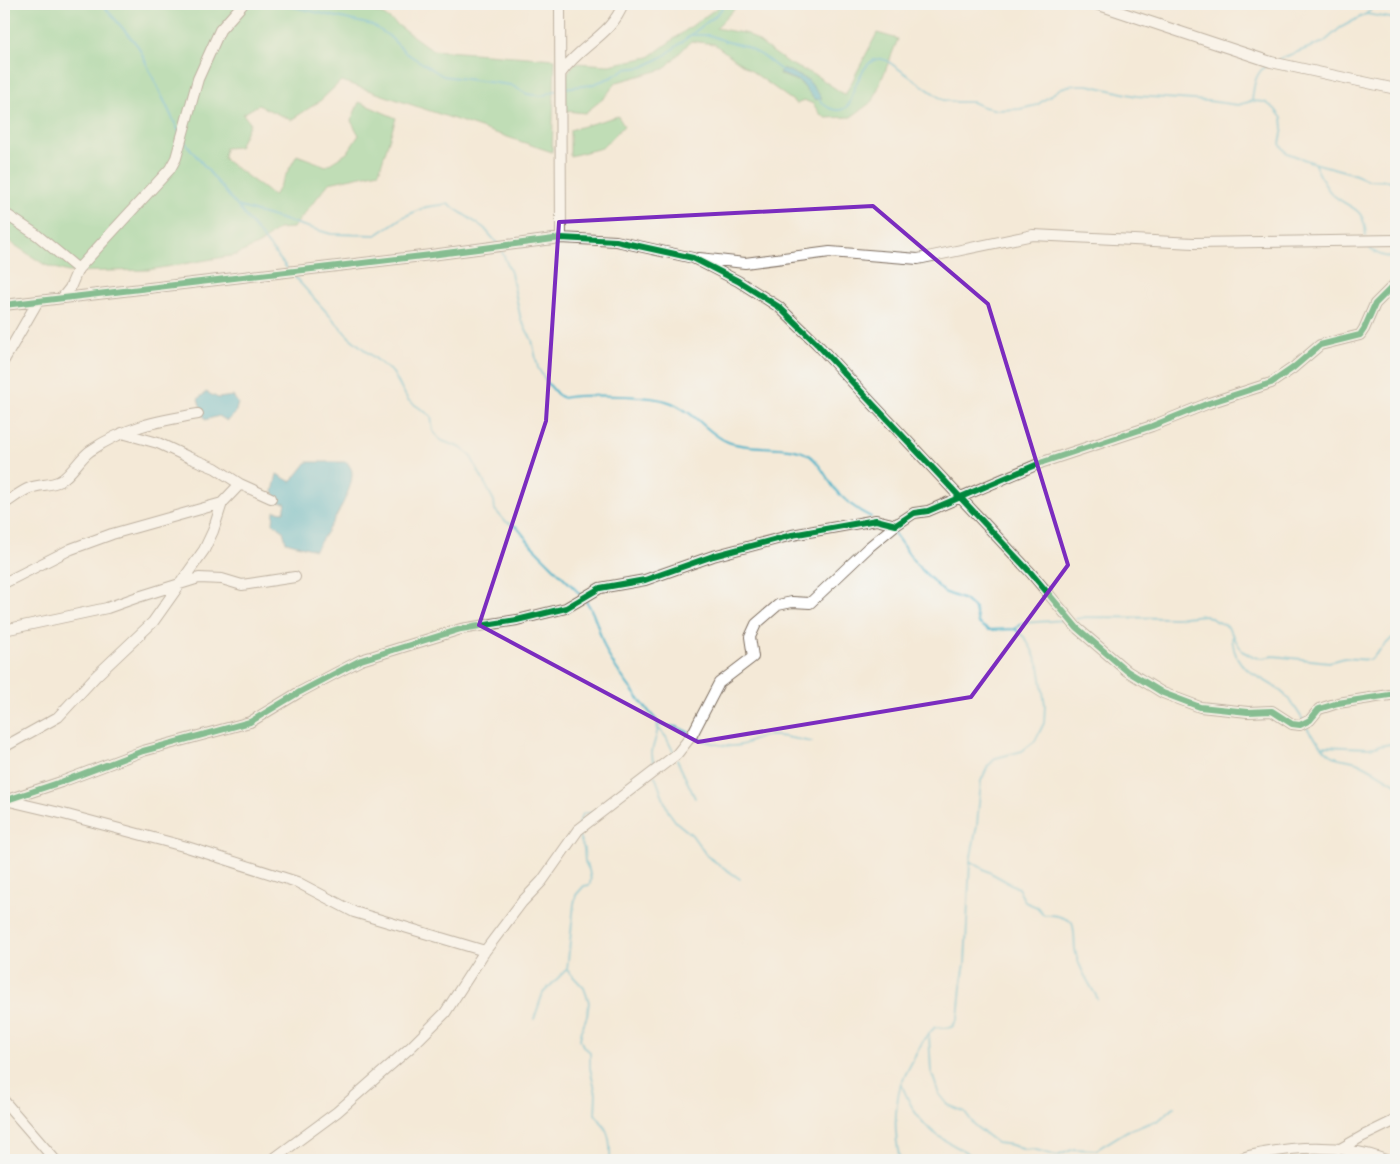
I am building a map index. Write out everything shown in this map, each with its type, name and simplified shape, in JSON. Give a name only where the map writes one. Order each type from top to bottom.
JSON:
[{"type":"street","points":[[62,298],[70,288],[78,269],[170,168],[176,158],[198,80],[220,30],[243,4]]},
{"type":"street","points":[[560,4],[561,238]]},
{"type":"street","points":[[561,72],[567,64],[614,22],[623,4]]},
{"type":"street","points":[[1096,4],[1271,62],[1396,89]]},
{"type":"street","points":[[4,213],[37,236],[78,269]]},
{"type":"street","points":[[4,305],[561,238],[616,241],[693,258],[745,263],[830,252],[918,259],[1033,235],[1194,243],[1396,240]]},
{"type":"street","points":[[693,258],[738,281],[778,307],[817,344],[1030,573],[1078,628],[1127,671],[1163,693],[1200,707],[1248,712],[1272,711],[1292,724],[1300,725],[1310,720],[1319,709],[1338,703],[1396,694]]},
{"type":"street","points":[[272,1160],[337,1112],[411,1047],[445,1013],[485,952],[522,902],[542,880],[578,830],[677,754],[692,735],[719,683],[753,657],[750,637],[756,624],[778,605],[792,602],[810,603],[869,547],[914,512],[928,510],[1043,462],[1152,426],[1209,403],[1271,383],[1293,368],[1320,345],[1360,335],[1375,304],[1396,284]]},
{"type":"street","points":[[4,360],[38,301]]},
{"type":"street","points":[[4,504],[28,489],[49,485],[61,480],[88,453],[122,433],[150,423],[198,414]]},
{"type":"street","points":[[122,433],[158,443],[188,458],[215,468],[240,484],[271,498]]},
{"type":"street","points":[[4,747],[58,717],[96,676],[153,622],[178,584],[204,550],[213,531],[222,503],[240,484]]},
{"type":"street","points":[[4,584],[71,549],[112,534],[222,503]]},
{"type":"street","points":[[4,801],[143,751],[250,722],[298,693],[361,660],[461,629],[517,620],[566,608],[600,588],[645,580],[713,556],[792,535],[876,520],[896,525],[898,523]]},
{"type":"street","points":[[4,630],[107,608],[199,578],[222,579],[242,585],[295,577]]},
{"type":"street","points":[[4,801],[56,812],[187,847],[296,882],[354,912],[485,952]]},
{"type":"street","points":[[4,1101],[55,1160]]},
{"type":"street","points":[[1340,1149],[1396,1120]]},
{"type":"street","points":[[1239,1160],[1244,1157],[1300,1148],[1323,1147],[1386,1160]]},
{"type":"highlighted area","points":[[873,206],[988,304],[1068,565],[971,697],[698,742],[479,625],[546,421],[559,222]]},
{"type":"green space","points":[[4,4],[348,4],[384,15],[432,50],[555,59],[552,152],[341,81],[320,101],[291,120],[258,105],[243,114],[250,123],[239,147],[225,148],[224,159],[274,196],[297,155],[326,166],[347,153],[359,135],[351,121],[359,102],[396,118],[379,172],[329,183],[293,228],[278,229],[261,243],[236,255],[148,270],[68,272],[45,265],[4,238]]},
{"type":"green space","points":[[722,4],[739,4],[716,28],[748,34],[788,63],[817,76],[845,95],[877,33],[898,39],[873,101],[851,117],[826,118],[820,114],[813,104],[804,100],[797,104],[714,44],[691,41],[664,69],[617,82],[604,98],[585,113],[566,111],[566,75],[575,63],[609,65],[649,57]],"holes":[[[783,68],[822,98],[815,100],[800,82],[779,74]]]},
{"type":"green space","points":[[618,116],[624,126],[602,148],[570,156],[570,130]]},
{"type":"water","points":[[783,68],[808,80],[822,98],[815,100],[800,82],[779,73]]},
{"type":"water","points":[[206,392],[218,398],[233,396],[238,403],[235,414],[227,421],[219,416],[205,420],[198,399]]},
{"type":"water","points":[[307,462],[347,462],[352,472],[349,490],[344,501],[315,550],[286,542],[283,531],[273,523],[274,511],[284,512],[286,503],[278,502],[273,491],[277,474],[291,482]]},
{"type":"waterway","points":[[102,4],[138,46],[179,132]]},
{"type":"waterway","points":[[280,4],[372,25],[389,36],[406,53],[443,76],[511,85],[527,94],[542,96],[557,90]]},
{"type":"waterway","points":[[564,88],[591,85],[612,77],[625,69],[643,67],[664,56],[715,16],[726,4]]},
{"type":"waterway","points":[[1366,14],[1377,4]]},
{"type":"waterway","points":[[1279,59],[1324,42],[1340,28],[1366,14],[1396,19]]},
{"type":"waterway","points":[[691,35],[709,35],[745,46],[763,56],[781,70]]},
{"type":"waterway","points":[[819,99],[829,108],[838,110],[846,108],[866,66],[874,60],[880,59],[886,60],[943,100],[972,102],[997,110],[1020,109],[1037,105],[1061,88],[1072,85],[1088,85],[1136,96],[1238,105],[1252,101],[1265,102],[1275,109],[1282,118],[1283,128],[1280,144],[1287,153],[1314,163],[1329,191],[1355,209],[1363,218],[1366,236]]},
{"type":"waterway","points":[[1252,101],[1257,76],[1268,64]]},
{"type":"waterway","points":[[184,141],[237,206],[331,234],[376,235],[403,217],[426,207],[448,204],[484,228],[497,243]]},
{"type":"waterway","points":[[1314,163],[1351,173],[1368,180],[1396,181]]},
{"type":"waterway","points":[[238,207],[287,268]]},
{"type":"waterway","points":[[1367,243],[1372,250],[1379,254],[1388,257],[1396,256]]},
{"type":"waterway","points":[[501,249],[511,273],[521,320],[532,340],[538,368],[557,394],[563,398],[617,396],[660,400],[682,408],[717,436],[728,442],[737,445],[783,448],[803,452],[818,463],[843,498],[871,517]]},
{"type":"waterway","points":[[293,275],[349,337],[393,373],[408,400],[431,416],[433,431],[440,440],[461,448],[470,455],[494,501],[495,510],[505,521],[517,527],[532,546],[581,595]]},
{"type":"waterway","points":[[893,532],[916,564],[944,592],[965,600],[975,609],[978,623],[988,630],[1015,629],[1024,637],[1039,666],[1045,705],[1044,723],[1035,741],[1022,751],[996,758],[988,766],[981,781],[977,825],[970,862],[965,964],[958,1018],[952,1027],[935,1027],[924,1039],[901,1083],[912,1107],[926,1126],[977,1160]]},
{"type":"waterway","points":[[586,601],[593,614],[608,655],[631,689],[657,721],[658,727],[652,752],[653,768]]},
{"type":"waterway","points":[[1076,619],[1086,617],[1174,618],[1205,615],[1228,627],[1242,651],[1253,657],[1263,658],[1273,656],[1329,662],[1344,658],[1370,660],[1392,638],[1396,639]]},
{"type":"waterway","points":[[1015,629],[1022,623],[1066,620]]},
{"type":"waterway","points":[[1232,633],[1233,645],[1240,662],[1252,673],[1282,692],[1303,720]]},
{"type":"waterway","points":[[658,725],[677,727],[690,733]]},
{"type":"waterway","points":[[1306,726],[1322,746],[1369,748],[1396,743]]},
{"type":"waterway","points":[[658,728],[666,737],[674,753]]},
{"type":"waterway","points":[[696,737],[712,743],[730,746],[741,745],[766,736],[783,736],[812,742]]},
{"type":"waterway","points":[[1322,746],[1331,755],[1361,764],[1396,784]]},
{"type":"waterway","points":[[677,760],[695,798]]},
{"type":"waterway","points":[[655,776],[668,811],[676,822],[692,835],[707,856],[740,879]]},
{"type":"waterway","points":[[579,824],[584,813],[593,813]]},
{"type":"waterway","points":[[579,836],[591,880],[589,885],[584,886],[576,895],[567,970],[584,988],[589,1002],[580,1039],[583,1046],[590,1052],[590,1068],[596,1094],[595,1114],[608,1136],[610,1160]]},
{"type":"waterway","points":[[971,862],[1018,888],[1025,902],[1037,907],[1044,915],[1059,916],[1072,922],[1075,949],[1079,962],[1098,999]]},
{"type":"waterway","points":[[534,1019],[543,993],[566,970]]},
{"type":"waterway","points":[[929,1035],[931,1071],[939,1094],[948,1105],[965,1112],[975,1126],[997,1143],[1012,1145],[1025,1150],[1033,1149],[1057,1156],[1074,1149],[1096,1150],[1127,1131],[1159,1120],[1174,1107]]},
{"type":"waterway","points":[[900,1160],[896,1122],[901,1084]]},
{"type":"cycle path","points":[[4,305],[561,238],[616,241],[693,258],[738,281],[779,307],[817,344],[1031,573],[1077,628],[1127,671],[1163,693],[1200,707],[1248,712],[1272,711],[1292,724],[1300,725],[1310,720],[1319,709],[1338,703],[1396,694]]},
{"type":"cycle path","points":[[4,801],[143,751],[250,722],[298,693],[361,660],[461,629],[517,620],[566,608],[600,588],[645,580],[713,556],[792,535],[876,520],[896,525],[914,513],[928,511],[1043,462],[1152,426],[1209,403],[1271,383],[1293,368],[1320,345],[1360,335],[1375,304],[1396,283]]}]
